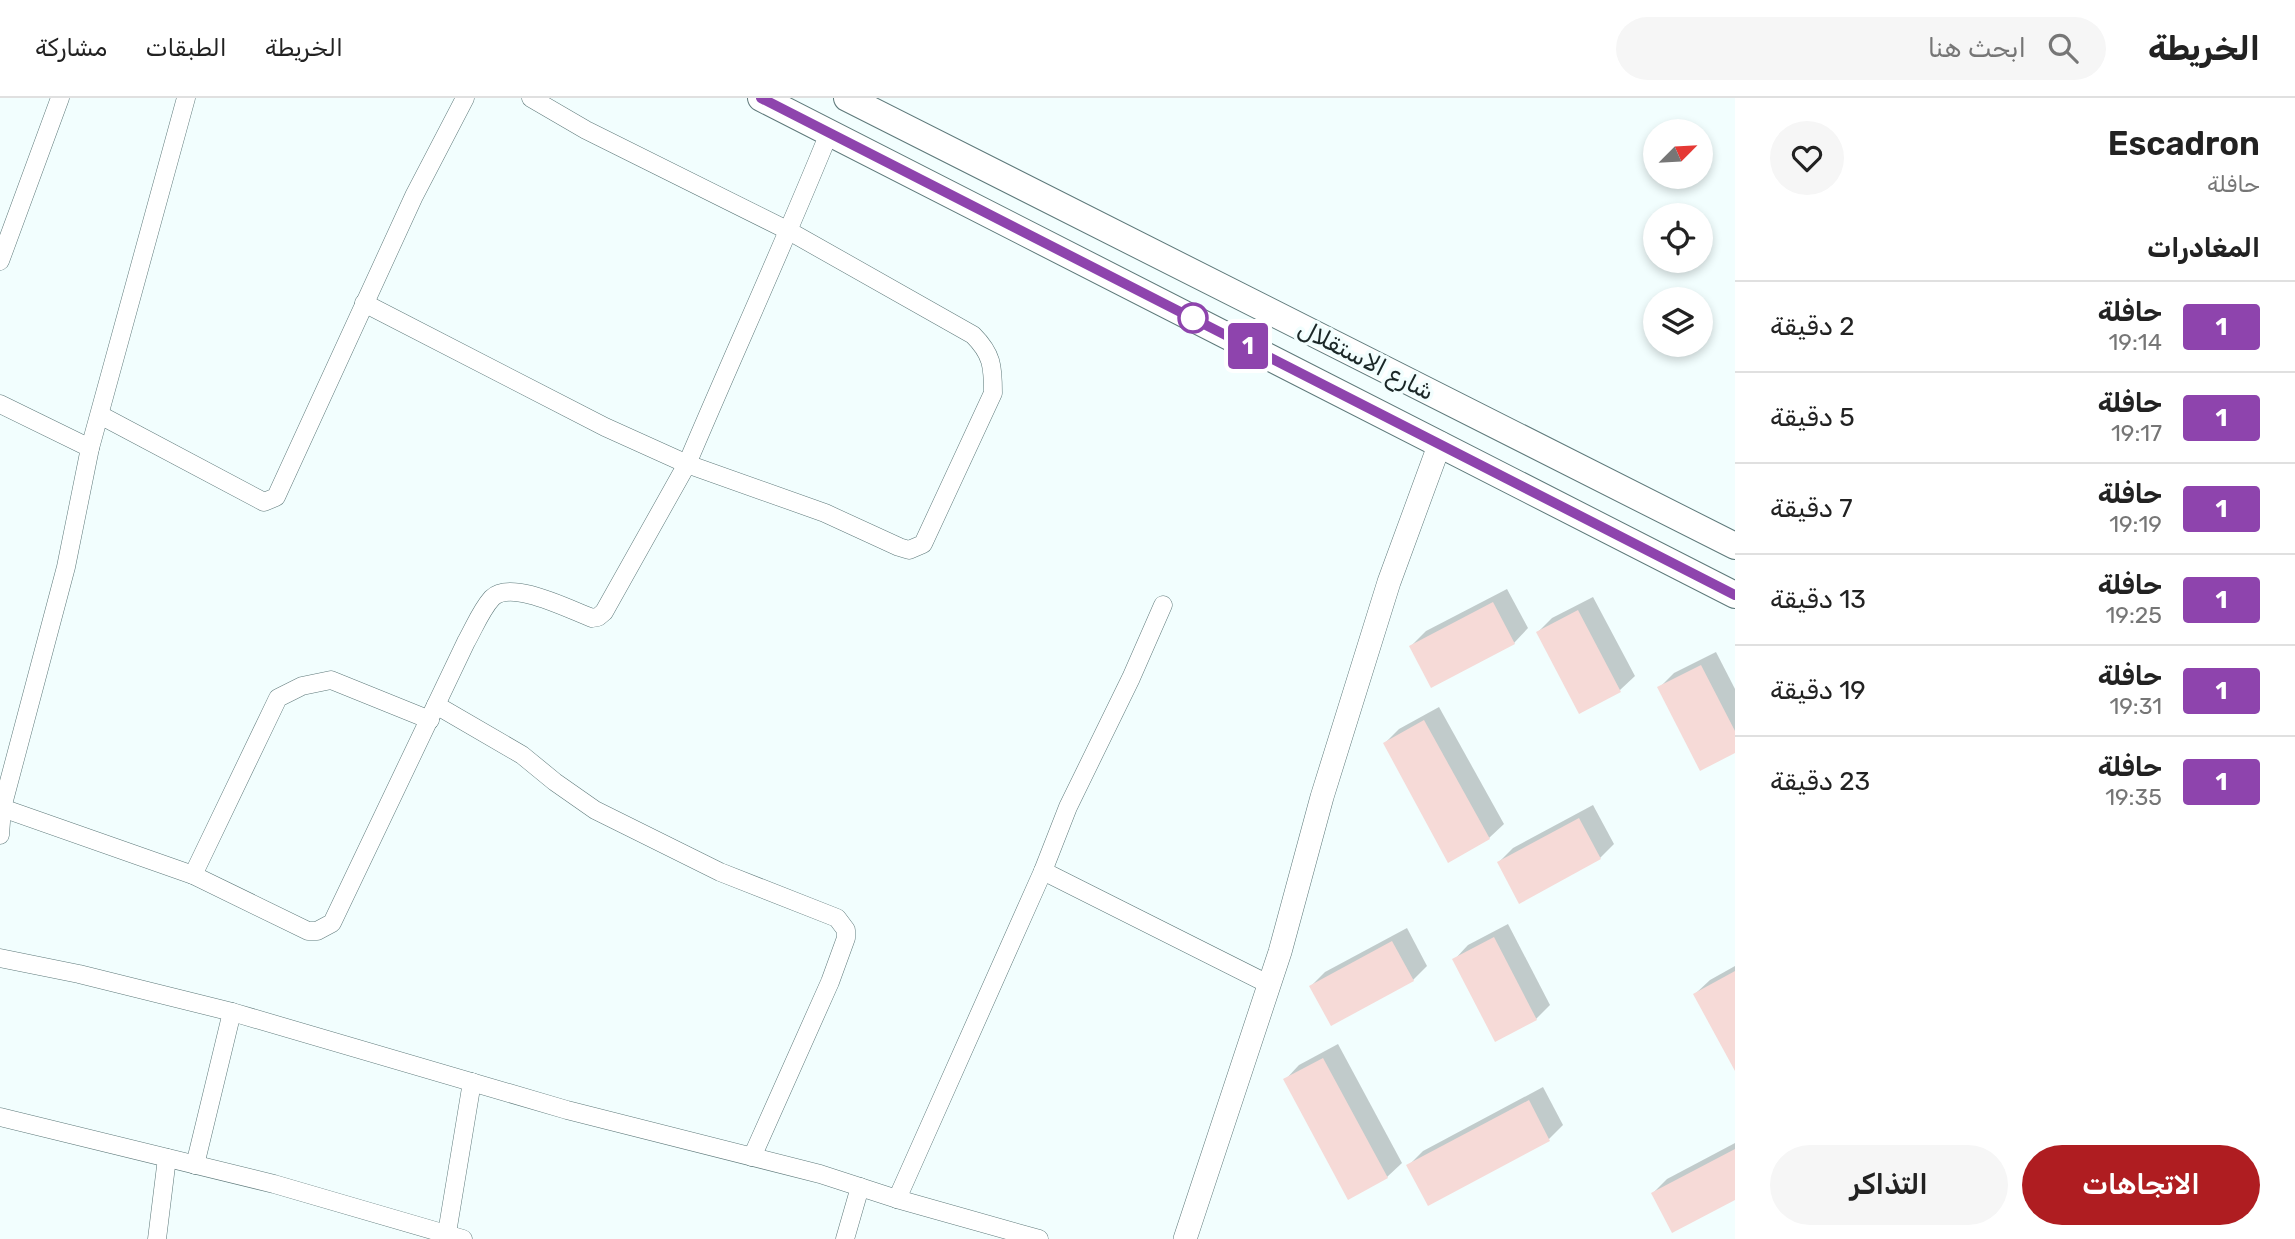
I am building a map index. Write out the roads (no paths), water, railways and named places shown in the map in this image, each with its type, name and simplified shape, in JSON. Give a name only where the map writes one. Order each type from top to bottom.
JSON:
[{"type":"main road","name":"شارع الاستقلال","points":[[761,98],[1735,595]]},
{"type":"main road","name":"شارع الاستقلال","points":[[846,98],[1735,546]]},
{"type":"street","points":[[0,261],[6,228],[60,98]]},
{"type":"street","points":[[0,835],[2,808],[66,567],[90,448],[186,98]]},
{"type":"street","points":[[100,415],[264,502],[276,497],[414,196],[464,98]]},
{"type":"street","points":[[364,303],[605,427],[687,464],[825,513],[899,547],[916,548],[923,544],[993,393],[993,368],[986,348],[973,335],[789,231],[586,130],[531,98]]},
{"type":"street","points":[[2,808],[193,875],[308,932],[324,929],[332,923],[466,642],[492,599],[500,593],[523,592],[592,618],[604,612],[687,464],[789,231],[829,132]]},
{"type":"street","points":[[0,404],[90,448]]},
{"type":"street","points":[[1185,1239],[1270,985],[1322,797],[1389,582],[1440,443]]},
{"type":"street","points":[[897,1199],[1043,871],[1068,807],[1163,606]]},
{"type":"street","points":[[193,875],[278,698],[302,686],[331,680],[433,712],[522,755],[595,810],[720,872],[837,918],[842,923],[846,937],[830,982],[752,1157]]},
{"type":"street","points":[[1043,871],[1270,985]]},
{"type":"street","points":[[0,958],[79,974],[232,1012],[391,1061],[567,1110],[820,1174],[1039,1239]]},
{"type":"street","points":[[195,1165],[232,1012]]},
{"type":"street","points":[[0,1117],[274,1184],[452,1237],[472,1082]]},
{"type":"street","points":[[157,1239],[167,1158]]},
{"type":"street","points":[[845,1239],[860,1187]]}]
